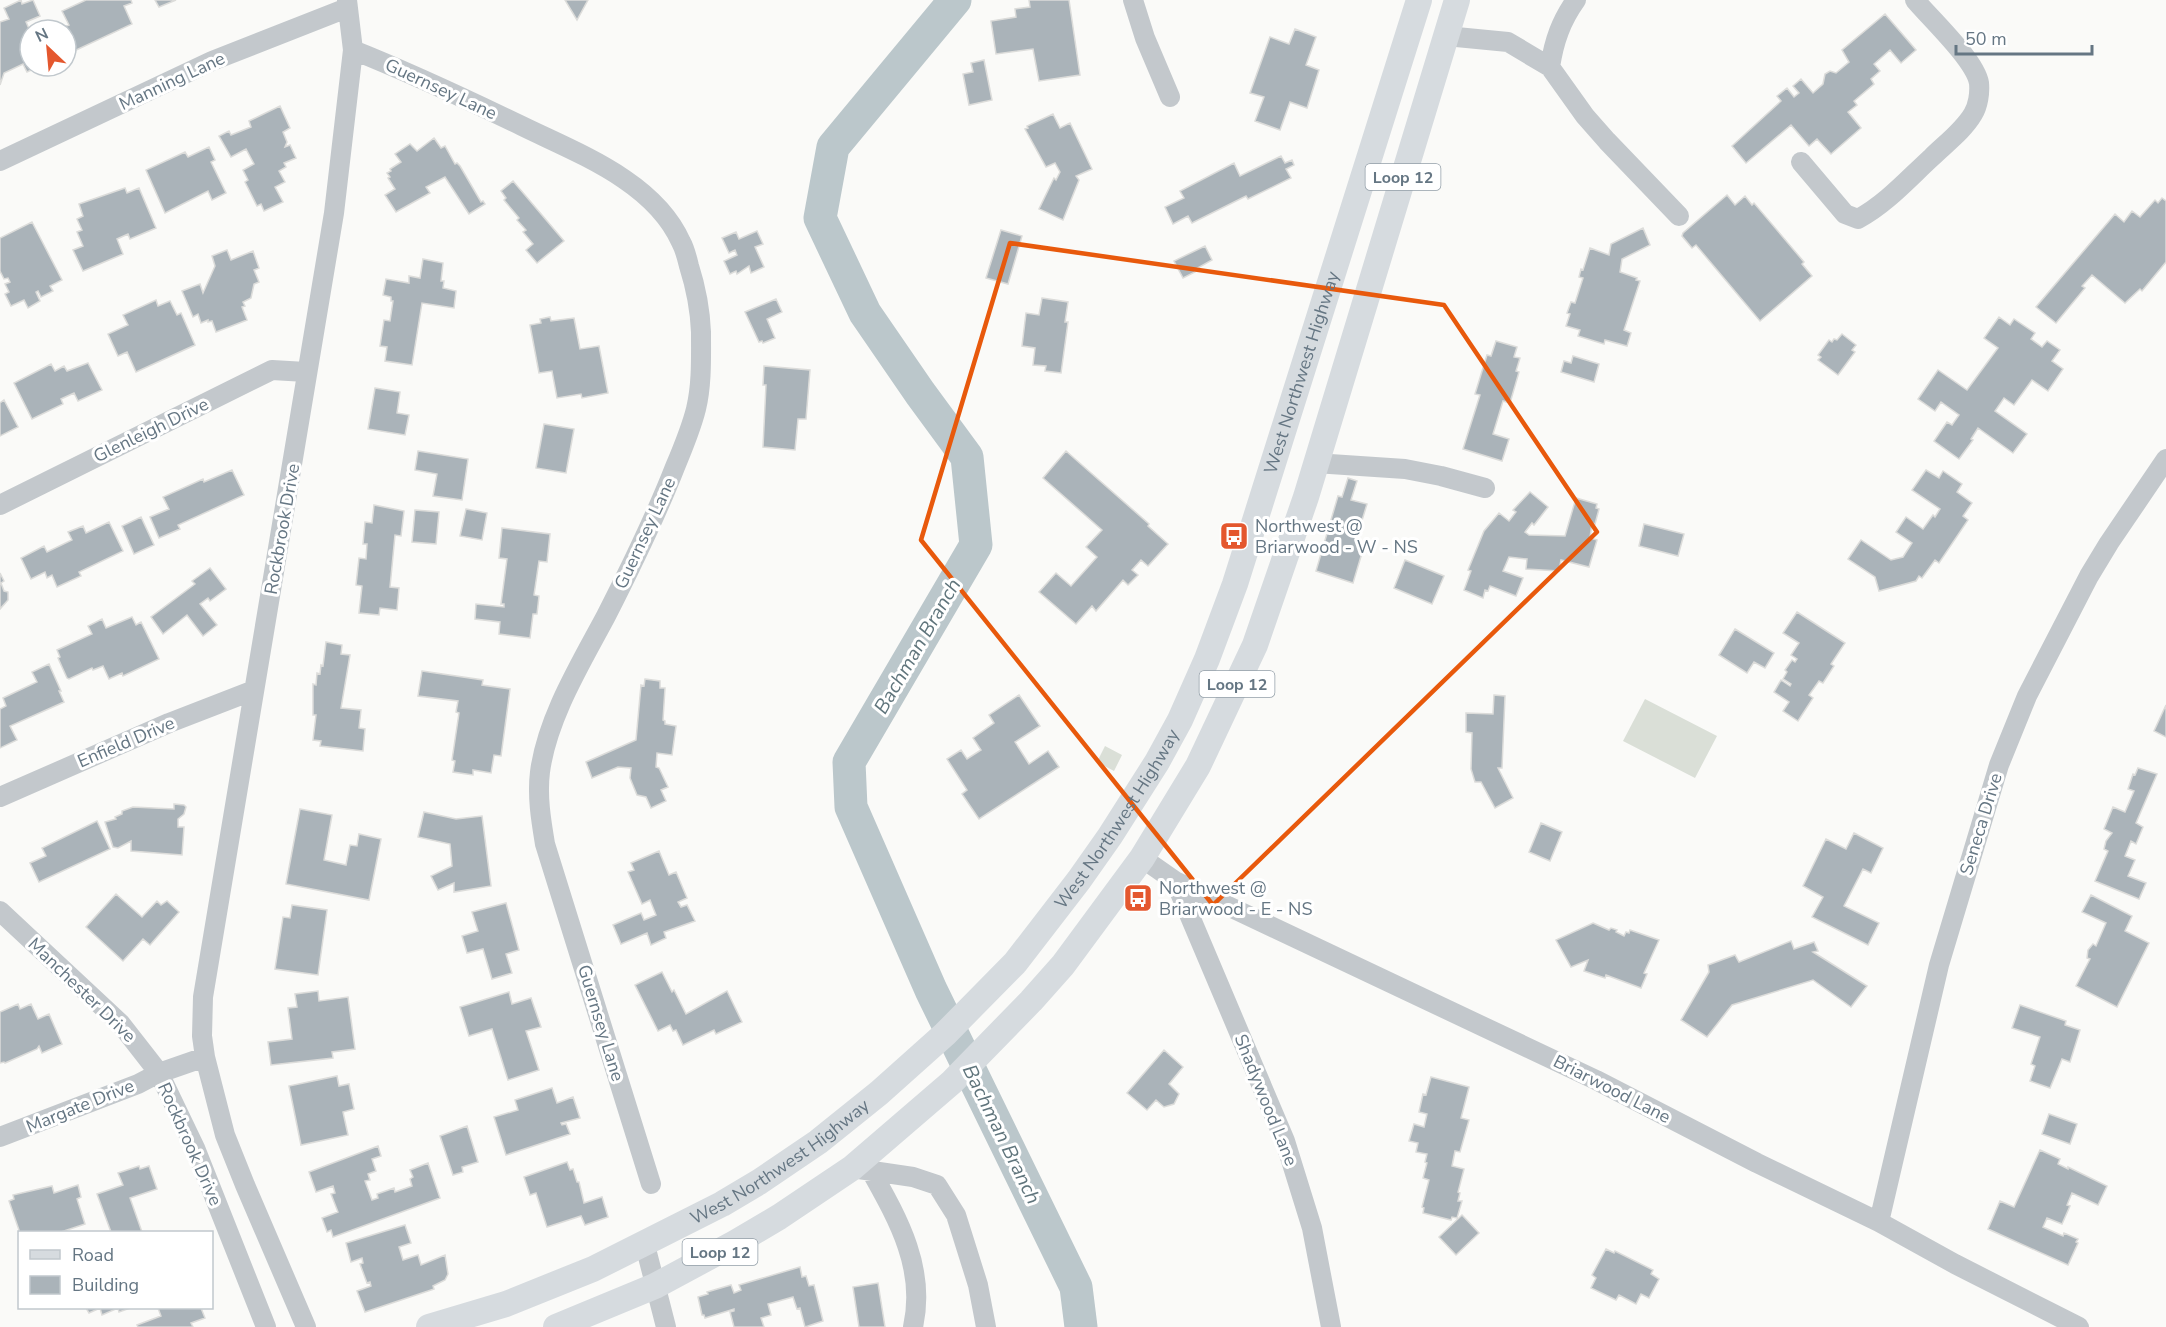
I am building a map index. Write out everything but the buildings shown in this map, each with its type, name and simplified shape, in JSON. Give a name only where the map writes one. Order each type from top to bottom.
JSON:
[{"type":"main road","name":"West Northwest Highway","points":[[429,1327],[506,1304],[645,1245],[759,1182],[818,1142],[879,1093],[945,1034],[1015,963],[1072,890],[1110,836],[1168,741],[1207,659],[1235,584],[1419,0]]},
{"type":"main road","name":"Loop 12","points":[[556,1327],[656,1286],[762,1228],[864,1164],[998,1036],[1063,965],[1142,858],[1198,766],[1255,645],[1306,497],[1457,0]]},
{"type":"main road","points":[[1311,343],[1348,355]]},
{"type":"main road","points":[[1110,836],[1142,858]]},
{"type":"street","points":[[1133,0],[1145,39],[1170,97]]},
{"type":"street","points":[[1550,67],[1557,34],[1576,0]]},
{"type":"street","points":[[1801,162],[1845,214],[1858,219],[1874,210],[1956,135],[1974,114],[1979,98],[1976,74],[1969,62],[1915,0]]},
{"type":"street","name":"Rockbrook Drive","points":[[306,1327],[225,1135],[202,1036],[203,997],[334,213],[353,50],[347,4]]},
{"type":"street","name":"Manning Lane","points":[[0,161],[212,61],[347,4]]},
{"type":"street","points":[[1446,36],[1508,42],[1550,67],[1585,116],[1679,216]]},
{"type":"street","name":"Guernsey Lane","points":[[353,50],[407,71],[589,157],[625,180],[658,209],[672,225],[681,242],[696,287],[700,305],[701,357],[700,388],[692,423],[661,502],[625,579],[568,690],[548,738],[540,771],[541,823],[545,844],[651,1184]]},
{"type":"street","name":"Glenleigh Drive","points":[[0,505],[272,370],[306,372]]},
{"type":"street","name":"Seneca Drive","points":[[1879,1222],[1939,965],[1999,765],[2027,696],[2089,576],[2166,459]]},
{"type":"street","points":[[1315,463],[1405,470],[1441,476],[1485,488]]},
{"type":"street","name":"Enfield Drive","points":[[0,797],[169,723],[254,690]]},
{"type":"street","name":"Briarwood Lane","points":[[1142,858],[1175,881],[1596,1080],[1757,1163],[1879,1222],[1955,1264],[2079,1327]]},
{"type":"street","name":"Shadywood Lane","points":[[1175,881],[1285,1141],[1312,1228],[1331,1327]]},
{"type":"street","name":"Manchester Drive","points":[[0,911],[120,1023],[159,1073]]},
{"type":"street","name":"Rockbrook Drive","points":[[206,1057],[159,1073],[195,1148],[266,1327]]},
{"type":"street","name":"Margate Drive","points":[[0,1137],[138,1084],[159,1073]]},
{"type":"street","points":[[864,1164],[937,1185],[956,1215],[990,1324]]},
{"type":"street","points":[[864,1164],[887,1200],[912,1257],[917,1283],[916,1314],[913,1327]]},
{"type":"street","points":[[234,1245],[266,1236]]},
{"type":"street","points":[[645,1245],[666,1327]]},
{"type":"highlighted area","points":[[1010,243],[1444,305],[1597,532],[1213,905],[921,540]]},
{"type":"shaded area","points":[[1645,699],[1717,736],[1695,778],[1623,741]]},
{"type":"shaded area","points":[[1105,746],[1122,755],[1114,771],[1097,762]]},
{"type":"waterway","name":"Bachman Branch","points":[[955,0],[833,147],[820,218],[865,313],[967,457],[976,545],[849,762],[851,807],[931,990],[1076,1287],[1081,1327]]},
{"type":"place","name":"Northwest @ Briarwood - W - NS","points":[[1234,536]]},
{"type":"place","name":"Northwest @ Briarwood - E - NS","points":[[1138,898]]}]
